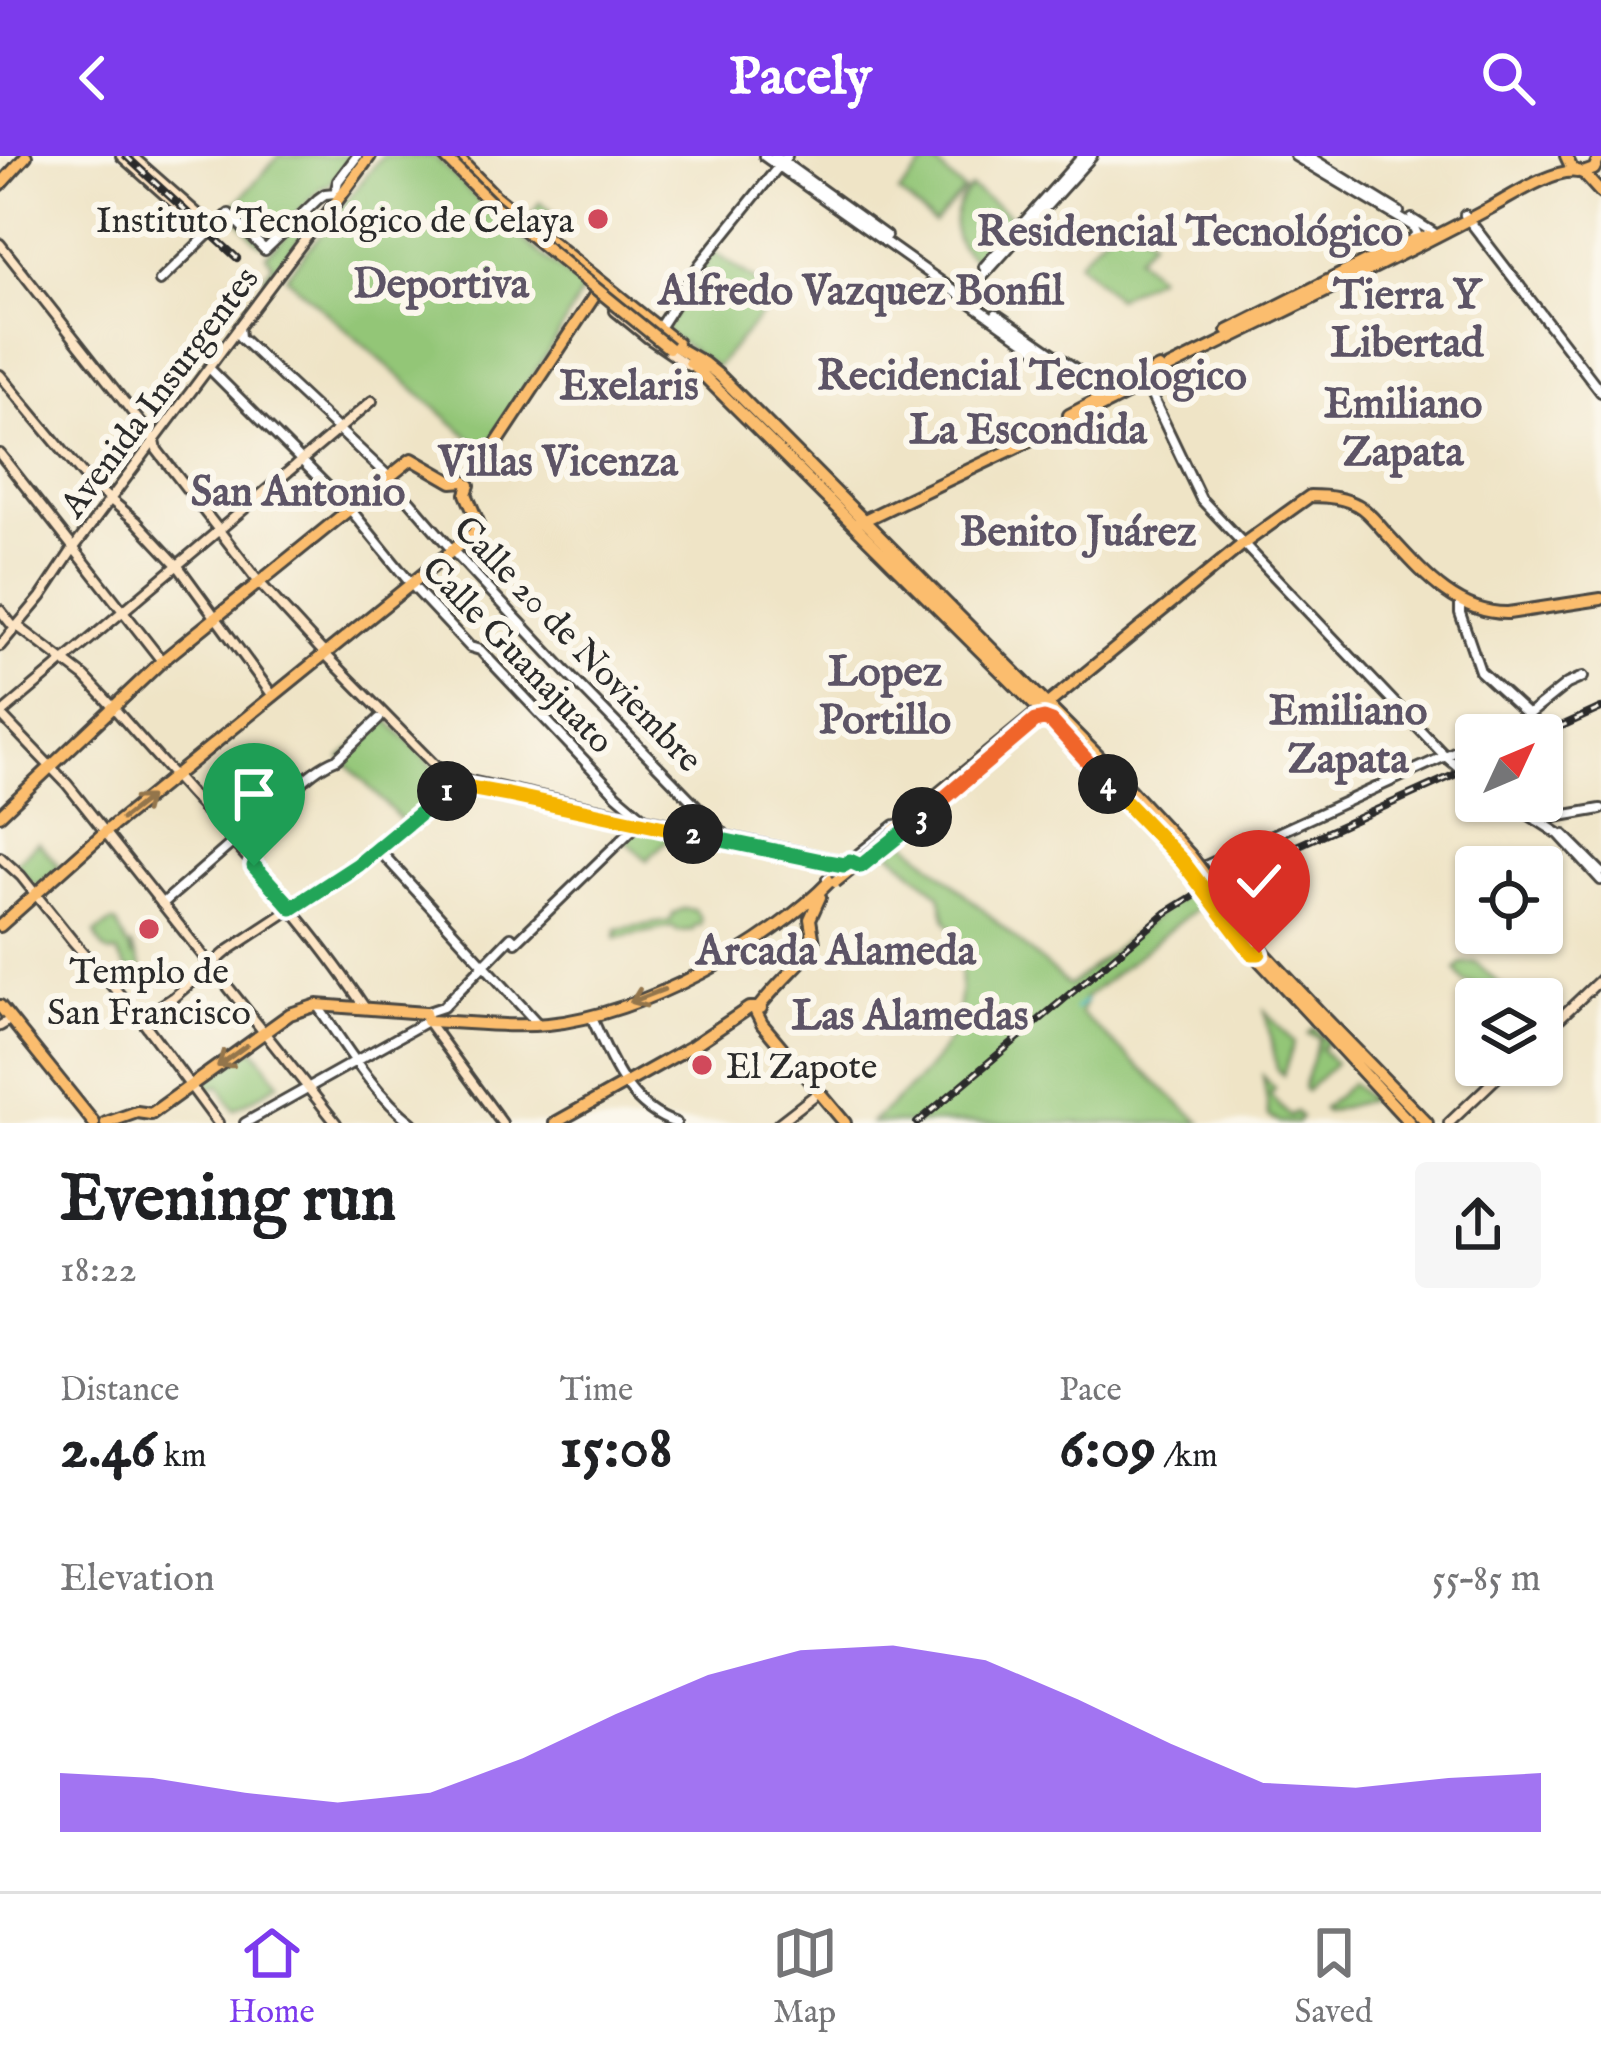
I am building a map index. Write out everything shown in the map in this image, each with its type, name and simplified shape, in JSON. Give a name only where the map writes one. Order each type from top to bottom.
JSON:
[{"type":"main road","points":[[0,185],[26,156]]},
{"type":"main road","points":[[121,156],[212,231]]},
{"type":"main road","points":[[132,156],[212,231]]},
{"type":"main road","points":[[318,220],[367,156]]},
{"type":"main road","points":[[446,157],[488,207],[559,256],[648,338],[716,386]]},
{"type":"main road","points":[[446,157],[490,203],[699,368],[863,521]]},
{"type":"main road","points":[[1467,217],[1566,158],[1601,193]]},
{"type":"main road","points":[[863,521],[1146,384],[1426,237],[1567,170],[1594,169],[1600,159]]},
{"type":"main road","name":"Avenida Insurgentes","points":[[0,646],[240,332],[318,220]]},
{"type":"main road","points":[[863,521],[1076,419],[1326,280],[1426,237]]},
{"type":"main road","points":[[0,244],[258,581],[456,787],[445,791],[341,877],[141,1019]]},
{"type":"main road","points":[[559,256],[599,292],[704,363],[863,521],[1099,763],[1185,860],[1260,961],[1427,1123]]},
{"type":"main road","points":[[488,456],[599,292]]},
{"type":"main road","points":[[670,346],[704,363]]},
{"type":"main road","points":[[0,375],[88,481],[136,521],[178,566],[273,696]]},
{"type":"main road","points":[[336,1123],[50,765],[0,715],[372,401]]},
{"type":"main road","points":[[0,454],[162,661]]},
{"type":"main road","points":[[0,815],[162,661],[412,459],[452,482],[466,483],[477,517],[474,533],[104,833],[0,926]]},
{"type":"main road","points":[[106,1123],[137,1112],[151,1114],[290,1014],[317,1005],[538,1024],[591,1016],[806,925],[832,880],[1314,495],[1358,505],[1438,586],[1493,614],[1601,599]]},
{"type":"main road","points":[[0,610],[12,625],[86,677],[113,706],[292,908],[345,976],[359,1005]]},
{"type":"main road","points":[[4,863],[141,1019],[218,1123]]},
{"type":"main road","points":[[806,925],[814,943],[810,952],[759,1008],[758,1017],[847,1123]]},
{"type":"main road","points":[[1563,1015],[1601,979]]},
{"type":"main road","points":[[0,1006],[90,1123]]},
{"type":"main road","points":[[555,1123],[694,1045],[749,1008],[759,1008]]},
{"type":"main road","points":[[759,1008],[847,1123]]},
{"type":"main road","points":[[426,1017],[502,1123]]},
{"type":"main road","points":[[2,1022],[90,1123]]},
{"type":"main road","points":[[1373,1075],[1410,1123]]},
{"type":"main road","points":[[1449,1123],[1488,1086]]},
{"type":"main road","points":[[779,1123],[818,1087]]},
{"type":"street","points":[[764,156],[779,160],[1111,398]]},
{"type":"street","points":[[964,295],[1083,156]]},
{"type":"street","points":[[964,295],[1092,156]]},
{"type":"street","points":[[1295,156],[1426,237]]},
{"type":"street","points":[[1308,156],[1426,237]]},
{"type":"street","points":[[658,330],[700,264],[779,160]]},
{"type":"street","points":[[160,280],[229,214],[266,250],[318,200],[326,194],[335,196]]},
{"type":"street","points":[[302,217],[314,212],[318,220]]},
{"type":"street","points":[[1467,217],[1601,392]]},
{"type":"street","name":"Calle 20 de Noviembre","points":[[240,332],[389,477],[725,838]]},
{"type":"street","name":"Calle Guanajuato","points":[[210,369],[350,509],[411,584],[641,821]]},
{"type":"street","points":[[1146,384],[1201,499],[1455,764]]},
{"type":"street","points":[[1460,601],[1480,671],[1526,714]]},
{"type":"street","points":[[1530,714],[1583,677]]},
{"type":"street","points":[[162,904],[383,716]]},
{"type":"street","points":[[1076,739],[1181,841],[1262,946],[1372,1062],[1373,1075],[1272,979],[1170,849],[1073,747],[1076,739]]},
{"type":"street","points":[[1206,871],[1455,751]]},
{"type":"street","points":[[445,791],[447,776],[641,821]]},
{"type":"street","points":[[456,787],[853,865]]},
{"type":"street","points":[[1563,815],[1601,809]]},
{"type":"street","points":[[245,1123],[443,1007],[641,821]]},
{"type":"street","points":[[1540,822],[1562,834],[1561,839],[1601,876]]},
{"type":"street","points":[[827,862],[832,880],[894,833]]},
{"type":"street","points":[[725,838],[853,865]]},
{"type":"street","points":[[1170,849],[1173,842],[1181,841]]},
{"type":"street","points":[[378,849],[538,1024]]},
{"type":"street","points":[[806,925],[853,865]]},
{"type":"street","points":[[1198,882],[1205,883],[1206,871]]},
{"type":"street","points":[[1252,953],[1259,953],[1262,946]]},
{"type":"street","points":[[317,1005],[394,1108],[412,1123]]},
{"type":"street","points":[[591,1016],[623,1085],[649,1111],[676,1123]]},
{"type":"green space","points":[[279,156],[352,156],[266,247],[230,210]]},
{"type":"green space","points":[[382,156],[434,156],[493,215],[583,289],[485,451],[286,277]]},
{"type":"green space","points":[[930,158],[964,191],[934,223],[899,193]]},
{"type":"green space","points":[[971,188],[1011,220],[978,261],[961,246],[955,227],[958,207]]},
{"type":"green space","points":[[540,202],[567,223],[555,238],[529,217]]},
{"type":"green space","points":[[1123,213],[1152,239],[1137,257],[1157,276],[1116,298],[1078,262]]},
{"type":"green space","points":[[315,215],[267,281],[264,276],[273,264],[266,255],[303,220]]},
{"type":"green space","points":[[713,252],[778,296],[716,367],[665,331]]},
{"type":"green space","points":[[385,717],[444,778],[442,790],[403,822],[341,758]]},
{"type":"green space","points":[[638,824],[676,831],[647,860],[623,838]]},
{"type":"green space","points":[[902,838],[1069,986],[1195,888],[1205,901],[1084,999],[1080,1013],[1201,1123],[871,1123],[938,1056],[957,1016],[961,992],[958,946],[940,895],[888,850]]},
{"type":"green space","points":[[38,842],[60,867],[36,888],[15,864]]},
{"type":"green space","points":[[683,909],[695,910],[700,925],[693,930],[673,927],[616,938],[617,929],[670,921]]},
{"type":"green space","points":[[113,922],[133,958],[131,944],[146,979],[140,971],[128,971],[117,953],[101,945],[95,933]]},
{"type":"green space","points":[[1476,962],[1493,978],[1461,978],[1456,970],[1462,963]]},
{"type":"green space","points":[[1265,1011],[1294,1043],[1283,1075],[1277,1069]]},
{"type":"green space","points":[[1314,1028],[1327,1042],[1321,1049],[1335,1064],[1306,1091],[1303,1088],[1319,1038],[1308,1034]]},
{"type":"green space","points":[[253,1047],[279,1083],[234,1110],[219,1085],[205,1092],[198,1085]]},
{"type":"green space","points":[[1263,1076],[1275,1089],[1270,1095],[1290,1117],[1296,1112],[1301,1117],[1297,1123],[1281,1123],[1269,1116]]},
{"type":"green space","points":[[1351,1083],[1366,1097],[1374,1091],[1386,1104],[1380,1110],[1376,1098],[1326,1112],[1323,1109]]},
{"type":"waterway","points":[[1075,1009],[1086,1001]]},
{"type":"tunnel","points":[[464,481],[491,448]]},
{"type":"railway","points":[[126,156],[237,258]]},
{"type":"railway","points":[[1563,725],[1601,708]]},
{"type":"railway","points":[[917,1123],[1166,913],[1215,883],[1455,774]]},
{"type":"place","name":"Instituto Tecnológico de Celaya","points":[[598,219]]},
{"type":"place","name":"Templo de San Francisco","points":[[149,929]]},
{"type":"place","name":"El Zapote","points":[[702,1065]]},
{"type":"district","name":"Residencial Tecnológico","points":[[1190,230]]},
{"type":"district","name":"Deportiva","points":[[441,282]]},
{"type":"district","name":"Alfredo Vazquez Bonfil","points":[[861,289]]},
{"type":"district","name":"Tierra Y Libertad","points":[[1407,317]]},
{"type":"district","name":"Recidencial Tecnologico","points":[[1032,374]]},
{"type":"district","name":"Exelaris","points":[[629,384]]},
{"type":"district","name":"Emiliano Zapata","points":[[1403,426]]},
{"type":"district","name":"La Escondida","points":[[1028,428]]},
{"type":"district","name":"Villas Vicenza","points":[[558,460]]},
{"type":"district","name":"San Antonio","points":[[298,490]]},
{"type":"district","name":"Benito Juárez","points":[[1078,530]]},
{"type":"district","name":"Lopez Portillo","points":[[885,694]]},
{"type":"district","name":"Emiliano Zapata","points":[[1348,733]]},
{"type":"district","name":"Arcada Alameda","points":[[836,949]]},
{"type":"district","name":"Las Alamedas","points":[[910,1014]]},
{"type":"route","points":[[254,866],[292,908],[358,865],[445,791],[456,787],[861,866],[975,769],[1035,721],[1044,719],[1072,742],[1183,862],[1252,953],[1259,953]]}]
